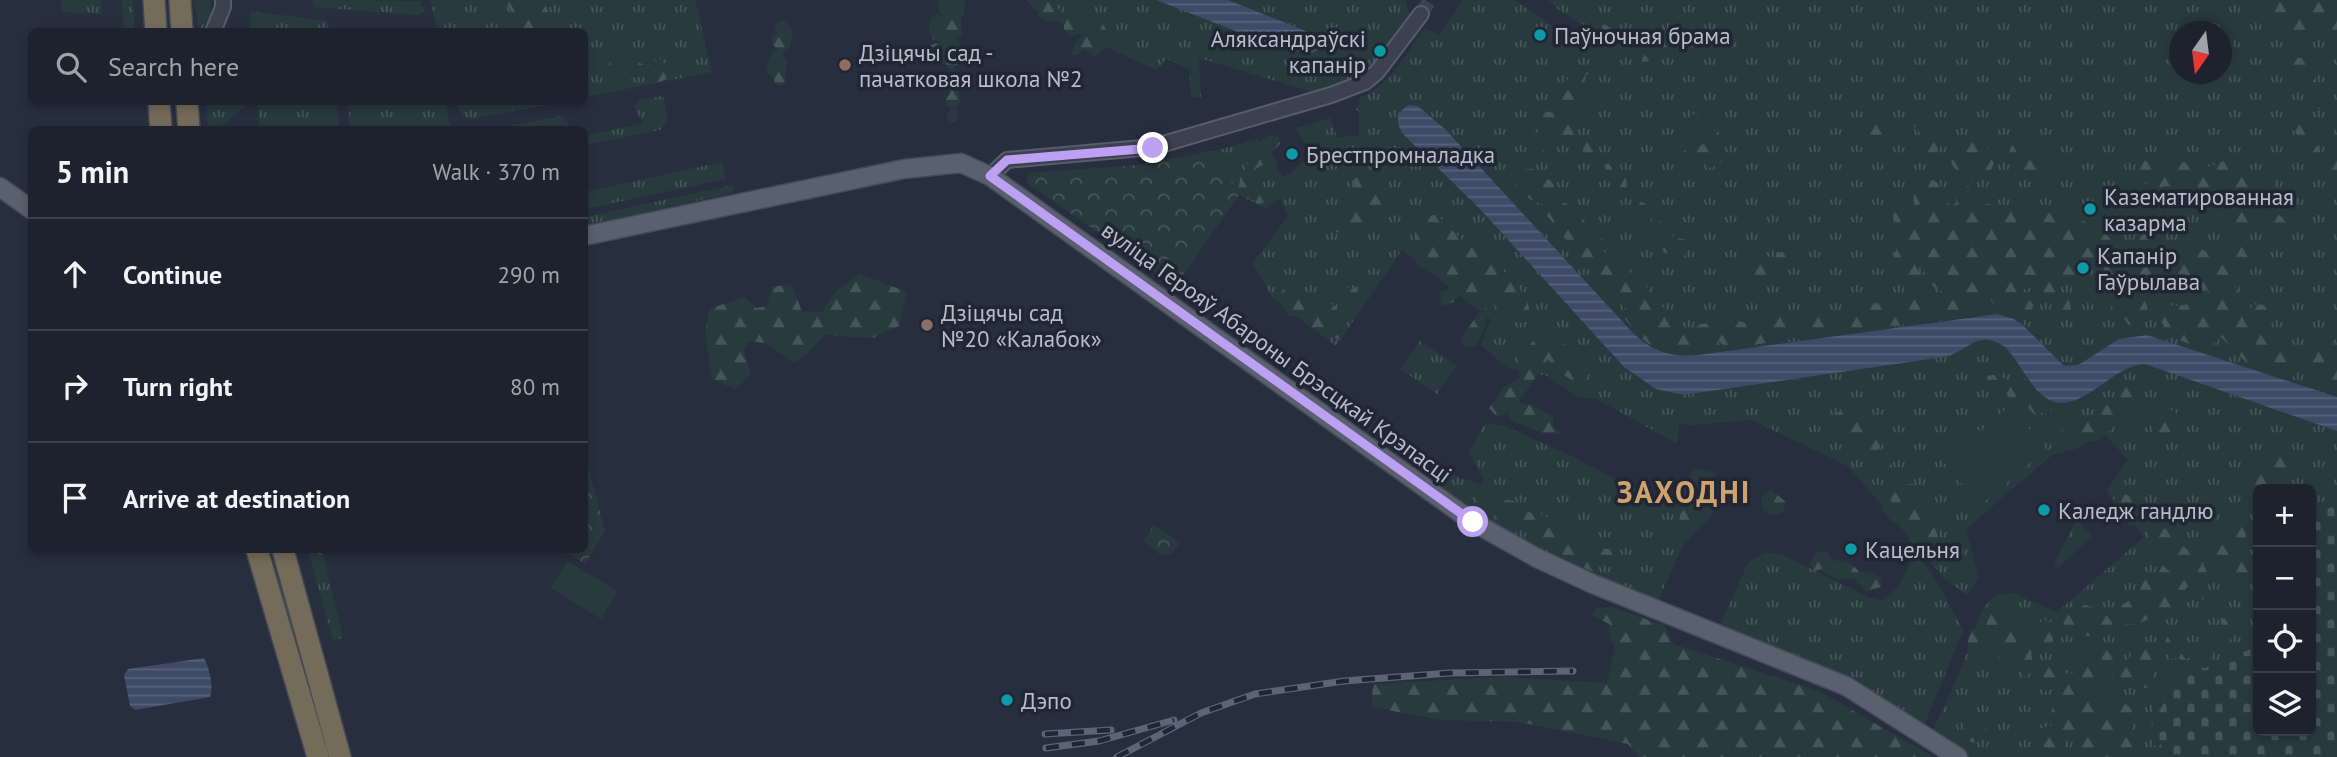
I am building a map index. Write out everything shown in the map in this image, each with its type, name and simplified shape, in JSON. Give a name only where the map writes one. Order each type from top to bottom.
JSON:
[{"type":"highway","points":[[154,0],[156,28]]},
{"type":"highway","points":[[180,0],[182,28]]},
{"type":"highway","points":[[159,105],[161,126]]},
{"type":"highway","points":[[187,105],[189,126]]},
{"type":"highway","points":[[258,553],[318,757]]},
{"type":"highway","points":[[284,553],[340,757]]},
{"type":"main road","name":"вуліца Герояў Абароны Брэсцкай Крэпасці","points":[[588,235],[904,169],[961,163],[990,176],[1473,522],[1537,558],[1593,584],[1846,686],[1958,757]]},
{"type":"main road","points":[[5,190],[28,207]]},
{"type":"main road","points":[[5,190],[28,216]]},
{"type":"street","points":[[215,28],[223,0]]},
{"type":"street","points":[[990,176],[1007,160],[1153,148],[1331,95],[1365,82],[1377,72],[1421,14]]},
{"type":"green space","points":[[61,0],[102,0],[101,14],[61,12]]},
{"type":"green space","points":[[122,0],[132,0],[135,28],[124,28]]},
{"type":"green space","points":[[193,0],[211,0],[210,24],[208,28],[199,28]]},
{"type":"green space","points":[[313,0],[421,1],[424,11],[418,15],[314,7]]},
{"type":"green space","points":[[430,0],[695,0],[712,72],[588,96],[588,28],[437,28]]},
{"type":"green space","points":[[507,0],[542,0],[540,4],[545,4],[550,16],[547,25],[541,24],[538,28],[502,28],[500,19],[504,13],[509,18],[513,14]]},
{"type":"green space","points":[[938,0],[965,0],[964,14],[961,17],[962,37],[955,38],[962,46],[962,61],[953,68],[957,74],[959,87],[956,89],[961,102],[955,107],[959,112],[956,122],[950,122],[946,116],[951,108],[946,105],[946,99],[951,91],[948,90],[945,75],[951,71],[946,64],[931,63],[926,55],[931,45],[941,42],[933,39],[929,31],[930,19],[936,14],[944,16],[939,11]]},
{"type":"green space","points":[[1025,0],[1405,0],[1410,16],[1392,42],[1363,73],[1322,95],[1199,58],[1201,97],[1191,97],[1189,69],[1166,59],[1157,70],[1073,30]]},
{"type":"green space","points":[[1029,0],[1051,3],[1066,18],[1072,14],[1093,29],[1103,24],[1108,33],[1106,37],[1109,44],[1094,57],[1083,49],[1079,54],[1072,55],[1074,44],[1082,36],[1081,33],[1072,37],[1064,30],[1064,24],[1056,20],[1048,22],[1037,15],[1038,11],[1032,8]]},
{"type":"green space","points":[[1463,0],[1515,0],[1575,41],[1584,26],[1556,8],[1549,0],[2337,0],[2337,397],[2147,335],[2119,339],[2078,365],[2064,366],[2023,324],[1998,315],[1698,355],[1662,352],[1633,333],[1436,120],[1418,106],[1409,105],[1398,119],[1405,136],[1479,208],[1624,367],[1656,389],[1690,394],[1944,357],[1980,340],[1987,340],[2005,347],[2037,390],[2055,402],[2081,398],[2119,373],[2145,364],[2337,431],[2337,757],[1967,757],[1931,734],[1962,667],[1982,610],[1995,595],[2013,593],[2057,612],[2144,537],[2106,491],[2128,460],[2101,430],[2078,448],[2052,455],[1966,529],[1979,578],[1967,595],[1946,580],[1848,466],[1752,420],[1693,425],[1679,423],[1677,444],[1597,399],[1578,397],[1547,376],[1506,367],[1481,345],[1491,320],[1402,250],[1336,346],[1272,297],[1253,263],[1288,216],[1280,198],[1267,209],[1239,195],[1211,152],[1257,139],[1284,178],[1313,154],[1295,128],[1331,118],[1337,137],[1359,136],[1359,98],[1370,93],[1388,78],[1424,28],[1439,35]]},
{"type":"green space","points":[[2266,0],[2320,0],[2323,6],[2337,5],[2337,45],[2317,35],[2298,31],[2287,37],[2281,35],[2279,27],[2270,23],[2264,13],[2269,7]]},
{"type":"green space","points":[[250,11],[327,21],[328,28],[251,28]]},
{"type":"green space","points":[[1593,20],[1612,29],[1628,43],[1623,59],[1615,60],[1604,51],[1593,54],[1586,34]]},
{"type":"green space","points":[[787,21],[792,39],[782,54],[787,60],[785,82],[781,86],[768,74],[768,64],[777,49],[772,44],[771,37],[777,33],[774,29],[778,22]]},
{"type":"green space","points":[[1660,37],[1667,47],[1661,60],[1643,62],[1633,52],[1638,41]]},
{"type":"green space","points":[[612,46],[618,49],[621,58],[628,57],[644,65],[653,64],[657,57],[666,66],[666,79],[650,82],[646,76],[634,78],[631,73],[614,73],[609,65],[611,60],[607,58],[607,48]]},
{"type":"green space","points":[[2292,58],[2313,61],[2316,80],[2311,92],[2295,85],[2285,71]]},
{"type":"green space","points":[[1581,66],[1592,73],[1586,75],[1584,84],[1597,90],[1599,97],[1591,103],[1583,101],[1580,116],[1576,121],[1577,135],[1591,140],[1596,150],[1594,158],[1582,156],[1583,149],[1577,146],[1573,138],[1564,143],[1561,137],[1554,138],[1544,146],[1544,163],[1536,159],[1536,146],[1530,137],[1538,132],[1538,117],[1545,111],[1557,114],[1553,105],[1569,77],[1575,84],[1580,83],[1582,76],[1578,73]]},
{"type":"green space","points":[[2315,93],[2325,96],[2330,105],[2337,103],[2337,124],[2333,124],[2324,110],[2317,108],[2310,98]]},
{"type":"green space","points":[[663,96],[668,120],[660,130],[588,144],[588,135],[643,123],[634,107],[639,100]]},
{"type":"green space","points":[[1362,103],[1378,103],[1387,108],[1385,124],[1379,125],[1364,120],[1362,113],[1356,110]]},
{"type":"green space","points":[[206,105],[246,105],[221,126],[208,126]]},
{"type":"green space","points":[[257,105],[336,105],[340,126],[259,126]]},
{"type":"green space","points":[[348,105],[446,105],[450,126],[350,126]]},
{"type":"green space","points":[[458,105],[545,105],[470,119],[460,113]]},
{"type":"green space","points":[[2295,108],[2311,114],[2317,123],[2312,137],[2321,154],[2335,149],[2337,152],[2337,181],[2322,179],[2306,161],[2311,153],[2298,147],[2297,134],[2285,123],[2286,114]]},
{"type":"green space","points":[[1690,113],[1719,132],[1718,140],[1708,138],[1698,125],[1690,123]]},
{"type":"green space","points":[[1878,115],[1894,125],[1892,135],[1885,141],[1874,139],[1863,127],[1866,116]]},
{"type":"green space","points":[[562,116],[570,126],[510,126]]},
{"type":"green space","points":[[1912,116],[1927,118],[1947,132],[1945,142],[1932,155],[1923,153],[1917,128],[1909,123]]},
{"type":"green space","points":[[1675,132],[1698,147],[1705,143],[1719,149],[1722,161],[1709,168],[1697,154],[1672,145],[1667,139]]},
{"type":"green space","points":[[1269,135],[1278,136],[1281,143],[1271,153],[1278,163],[1274,168],[1263,165],[1257,168],[1250,178],[1255,187],[1251,190],[1258,191],[1264,203],[1257,204],[1238,189],[1239,173],[1245,171],[1247,164],[1256,159],[1254,146]]},
{"type":"green space","points":[[1969,136],[1986,143],[1994,163],[1989,175],[1967,179],[1952,164],[1950,144],[1962,145]]},
{"type":"green space","points":[[2037,141],[2045,154],[2057,164],[2052,174],[2038,178],[2021,175],[2008,159],[2011,146]]},
{"type":"green space","points":[[1211,151],[1239,195],[1175,286],[1027,183],[1028,173],[1138,165]]},
{"type":"green space","points":[[2153,156],[2165,162],[2167,157],[2204,168],[2224,161],[2231,164],[2228,171],[2256,172],[2274,177],[2275,188],[2268,194],[2253,193],[2245,187],[2227,192],[2224,202],[2251,213],[2254,222],[2246,235],[2238,233],[2225,224],[2218,200],[2203,193],[2187,199],[2176,192],[2175,187],[2164,186],[2160,194],[2145,194],[2142,190],[2147,182],[2142,179],[2137,168],[2140,159],[2150,162]]},
{"type":"green space","points":[[722,162],[726,179],[588,208],[588,191]]},
{"type":"green space","points":[[1611,163],[1619,168],[1616,173],[1618,178],[1626,178],[1627,188],[1614,188],[1606,176],[1605,165]]},
{"type":"green space","points":[[1374,169],[1388,183],[1390,202],[1387,211],[1382,218],[1365,228],[1335,232],[1334,220],[1349,209],[1360,208],[1367,202],[1354,188],[1354,171]]},
{"type":"green space","points":[[1533,169],[1552,182],[1558,191],[1557,200],[1569,205],[1575,214],[1584,220],[1589,231],[1603,240],[1604,252],[1615,252],[1629,267],[1628,273],[1634,272],[1647,287],[1654,303],[1670,313],[1679,330],[1687,332],[1701,324],[1734,320],[1746,323],[1756,335],[1759,333],[1752,323],[1776,314],[1794,313],[1798,318],[1809,312],[1843,310],[1843,307],[1862,303],[1891,304],[1927,298],[1937,312],[1922,322],[1852,331],[1841,323],[1835,326],[1832,335],[1815,336],[1802,330],[1785,340],[1779,332],[1779,341],[1727,349],[1718,340],[1721,350],[1688,353],[1663,344],[1655,348],[1625,319],[1629,313],[1615,294],[1609,300],[1605,298],[1593,284],[1595,277],[1589,268],[1580,270],[1569,258],[1573,242],[1565,239],[1559,231],[1564,226],[1554,224],[1547,216],[1549,207],[1518,190],[1514,178],[1516,170]]},
{"type":"green space","points":[[1925,176],[1940,184],[1950,206],[1956,203],[1955,193],[1968,186],[1987,204],[2067,213],[2104,231],[2112,242],[2133,243],[2136,233],[2148,234],[2156,245],[2180,248],[2188,239],[2215,255],[2219,251],[2230,251],[2240,242],[2254,246],[2258,254],[2251,263],[2239,256],[2233,258],[2244,275],[2236,280],[2235,287],[2242,297],[2244,307],[2251,312],[2252,304],[2264,305],[2273,318],[2270,330],[2261,333],[2263,338],[2276,337],[2292,348],[2297,369],[2293,377],[2248,364],[2221,337],[2207,349],[2178,339],[2166,330],[2162,324],[2158,302],[2172,306],[2186,305],[2209,290],[2175,293],[2158,284],[2147,284],[2141,298],[2146,303],[2149,315],[2144,324],[2129,325],[2125,320],[2110,317],[2111,306],[2120,308],[2122,298],[2134,296],[2140,281],[2121,274],[2099,277],[2088,265],[2085,275],[2065,284],[2053,285],[2056,292],[2069,299],[2072,314],[2056,310],[2050,298],[2035,286],[2022,290],[2025,297],[2034,304],[2031,310],[2001,311],[1990,300],[1980,303],[1975,314],[1945,318],[1942,306],[1951,297],[1928,283],[1924,271],[1928,261],[1918,247],[1912,255],[1921,278],[1914,286],[1904,284],[1898,275],[1899,266],[1893,260],[1897,247],[1894,235],[1910,237],[1909,229],[1896,222],[1892,212],[1902,208],[1912,216],[1912,178]]},
{"type":"green space","points":[[733,185],[732,193],[588,224],[588,216]]},
{"type":"green space","points":[[1636,199],[1649,206],[1654,216],[1650,221],[1655,224],[1659,221],[1671,228],[1673,238],[1685,239],[1688,249],[1684,256],[1676,255],[1672,247],[1666,254],[1660,247],[1660,238],[1652,241],[1643,223],[1635,217],[1637,211],[1632,204]]},
{"type":"green space","points":[[2277,213],[2291,227],[2291,244],[2275,241],[2272,230],[2262,225],[2261,217],[2274,217]]},
{"type":"green space","points":[[1437,215],[1468,246],[1486,248],[1522,292],[1531,317],[1524,323],[1514,322],[1511,313],[1499,314],[1488,293],[1482,292],[1487,313],[1486,324],[1477,345],[1464,347],[1460,340],[1480,311],[1473,299],[1462,290],[1454,302],[1441,306],[1440,293],[1453,286],[1455,279],[1418,266],[1416,241],[1419,216]]},
{"type":"green space","points":[[1788,251],[1796,256],[1793,262],[1783,263],[1778,269],[1780,275],[1775,278],[1763,276],[1755,279],[1745,276],[1741,269],[1751,257],[1760,255],[1776,260],[1777,253]]},
{"type":"green space","points":[[860,274],[907,292],[899,326],[873,338],[825,335],[805,356],[794,362],[765,343],[749,341],[744,354],[750,375],[736,389],[713,380],[705,336],[709,309],[744,297],[756,308],[767,306],[772,287],[792,284],[802,312],[822,312],[836,291]]},
{"type":"green space","points":[[1333,277],[1343,281],[1346,288],[1356,287],[1357,298],[1346,303],[1339,293],[1328,289],[1327,280]]},
{"type":"green space","points":[[1297,286],[1305,306],[1317,296],[1335,306],[1348,326],[1341,340],[1334,338],[1322,327],[1311,328],[1300,317],[1288,315],[1277,299],[1285,287]]},
{"type":"green space","points":[[1549,332],[1567,347],[1588,377],[1578,384],[1556,370],[1548,359],[1518,403],[1531,405],[1554,417],[1552,425],[1563,434],[1542,433],[1510,420],[1509,412],[1497,417],[1489,408],[1505,386],[1519,379],[1518,359],[1535,339]]},
{"type":"green space","points":[[2325,337],[2334,340],[2331,356],[2337,358],[2337,389],[2332,392],[2310,385],[2311,375],[2298,353],[2298,344],[2311,352],[2322,350]]},
{"type":"green space","points":[[1420,341],[1457,366],[1437,394],[1400,369]]},
{"type":"green space","points":[[1998,374],[2009,382],[2018,383],[2016,374],[2022,374],[2030,386],[2028,390],[2054,413],[2074,420],[2093,414],[2126,386],[2142,397],[2138,416],[2120,420],[2099,441],[2085,442],[2064,433],[2056,420],[2043,413],[2035,415],[2025,404],[2017,408],[2005,392],[1989,393],[1987,376]]},
{"type":"green space","points":[[2009,406],[2046,449],[1981,505],[1933,450],[1968,419],[1980,432]]},
{"type":"green space","points":[[2161,409],[2175,410],[2179,424],[2169,433],[2154,433],[2148,419]]},
{"type":"green space","points":[[1842,410],[1852,419],[1866,413],[1879,422],[1880,448],[1871,460],[1856,452],[1854,445],[1846,445],[1840,429],[1828,419]]},
{"type":"green space","points":[[1485,423],[1505,426],[1674,508],[1694,468],[1716,473],[1657,603],[1573,568],[1498,529],[1441,491],[1440,483],[1454,475],[1482,485],[1484,479],[1469,453]]},
{"type":"green space","points":[[2285,449],[2297,452],[2294,468],[2286,473],[2277,471],[2277,484],[2253,484],[2253,490],[2245,491],[2247,478],[2262,459]]},
{"type":"green space","points":[[1880,460],[1891,463],[1894,473],[1889,479],[1891,482],[1919,485],[1936,516],[1936,537],[1924,550],[1913,547],[1903,520],[1893,523],[1881,508],[1892,502],[1880,492],[1886,485],[1878,469]]},
{"type":"green space","points":[[588,470],[605,531],[585,564],[567,553],[588,553]]},
{"type":"green space","points":[[1711,477],[1724,481],[1721,499],[1707,520],[1688,540],[1678,540],[1680,515],[1696,491]]},
{"type":"green space","points":[[1478,488],[1487,489],[1497,499],[1514,501],[1520,509],[1534,514],[1538,512],[1548,518],[1547,524],[1572,532],[1595,547],[1614,550],[1611,562],[1600,562],[1596,573],[1537,544],[1525,532],[1521,520],[1509,526],[1497,526],[1494,516],[1496,507],[1490,504],[1479,508],[1474,492]]},
{"type":"green space","points":[[1771,490],[1785,501],[1784,511],[1773,516],[1763,510],[1761,497]]},
{"type":"green space","points":[[2332,492],[2337,493],[2337,757],[2167,757],[2151,726],[2177,680],[2253,648],[2253,736],[2316,736],[2316,510]]},
{"type":"green space","points":[[2124,494],[2135,498],[2154,516],[2152,528],[2156,532],[2176,528],[2173,540],[2192,552],[2205,546],[2214,526],[2240,517],[2246,524],[2246,541],[2236,549],[2237,560],[2253,557],[2253,572],[2241,586],[2236,585],[2235,578],[2223,578],[2226,565],[2212,560],[2203,564],[2208,575],[2204,599],[2195,601],[2190,584],[2184,591],[2187,599],[2174,613],[2159,610],[2140,623],[2118,622],[2122,605],[2139,594],[2144,576],[2154,574],[2161,564],[2182,582],[2185,580],[2187,567],[2168,557],[2165,547],[2157,549],[2144,527],[2130,525],[2117,511]]},
{"type":"green space","points":[[2077,519],[2092,536],[2058,568],[2054,563]]},
{"type":"green space","points":[[1154,525],[1181,543],[1172,553],[1162,556],[1143,541]]},
{"type":"green space","points":[[1826,551],[1833,561],[1845,561],[1860,573],[1867,572],[1882,578],[1881,587],[1866,591],[1853,578],[1839,579],[1825,574],[1823,569],[1813,571],[1810,562],[1817,552]]},
{"type":"green space","points":[[309,553],[323,553],[343,638],[333,640]]},
{"type":"green space","points":[[1764,553],[1781,554],[1868,597],[1883,601],[1898,587],[1915,554],[1931,572],[1963,630],[1923,728],[1727,630],[1721,623],[1748,563]]},
{"type":"green space","points":[[567,561],[618,591],[601,619],[551,588]]},
{"type":"green space","points":[[1999,599],[2004,611],[2017,616],[2026,635],[2032,635],[2043,619],[2052,623],[2053,641],[2040,651],[2031,653],[2034,670],[2025,677],[2018,667],[2004,669],[1998,655],[2002,643],[1996,635],[1992,647],[1975,650],[1967,645],[1971,629],[1984,630],[1987,623],[1983,618],[1985,609]]},
{"type":"green space","points":[[2085,605],[2102,610],[2113,623],[2104,638],[2066,633],[2063,622],[2070,609]]},
{"type":"green space","points":[[1612,607],[1665,626],[1673,644],[1819,691],[1933,757],[1639,757],[1628,744],[1519,722],[1442,720],[1371,707],[1373,684],[1501,677],[1607,683],[1615,649],[1609,635],[1609,624],[1592,615],[1596,608]]},
{"type":"green space","points":[[2221,618],[2233,621],[2233,635],[2223,648],[2210,649],[2210,660],[2216,673],[2177,757],[2157,757],[2161,749],[2152,744],[2159,726],[2150,718],[2155,704],[2167,696],[2168,682],[2186,666],[2179,658],[2171,659],[2163,646],[2169,634],[2182,633],[2188,646],[2181,653],[2186,660],[2195,651],[2206,648],[2221,632]]},
{"type":"green space","points":[[2138,643],[2151,651],[2155,664],[2151,687],[2135,690],[2119,676],[2108,677],[2106,686],[2095,693],[2105,707],[2120,699],[2133,710],[2132,730],[2140,746],[2135,750],[2126,747],[2120,757],[2077,757],[2076,749],[2082,737],[2070,732],[2062,753],[2053,757],[2042,745],[2039,729],[2053,725],[2049,718],[2057,687],[2045,691],[2034,680],[2042,664],[2054,658],[2063,674],[2076,673],[2077,652],[2092,645],[2104,645],[2119,661],[2128,660]]},
{"type":"green space","points":[[1974,716],[1984,723],[1988,735],[1973,743],[1964,738],[1965,723]]},
{"type":"water","points":[[1156,0],[1228,0],[1313,34],[1321,40],[1322,48],[1310,54],[1280,48]]},
{"type":"water","points":[[1409,105],[1418,106],[1445,129],[1633,333],[1662,352],[1698,355],[1997,314],[2022,324],[2064,366],[2078,365],[2119,339],[2147,335],[2337,397],[2337,431],[2145,364],[2119,373],[2081,398],[2055,402],[2037,390],[2005,347],[1987,340],[1980,340],[1944,357],[1690,394],[1656,389],[1624,367],[1479,208],[1405,136],[1399,128],[1398,119],[1401,111]]},
{"type":"water","points":[[204,658],[210,677],[210,697],[135,710],[130,706],[124,675],[128,669]]},
{"type":"tunnel","points":[[1421,14],[1430,0]]},
{"type":"railway","points":[[1117,757],[1201,713],[1255,694],[1344,681],[1450,673],[1573,671]]},
{"type":"railway","points":[[1046,748],[1099,741],[1174,720]]},
{"type":"railway","points":[[1045,734],[1111,730]]},
{"type":"place","name":"Паўночная брама","points":[[1540,35]]},
{"type":"place","name":"Аляксандраўскі капанір","points":[[1380,51]]},
{"type":"place","name":"Дзіцячы сад - пачатковая школа №2","points":[[845,65]]},
{"type":"place","name":"Брестпромналадка","points":[[1292,154]]},
{"type":"place","name":"Казематированная казарма","points":[[2090,209]]},
{"type":"place","name":"Капанір Гаўрылава","points":[[2083,268]]},
{"type":"place","name":"Дзіцячы сад №20 «Калабок»","points":[[927,325]]},
{"type":"place","name":"Каледж гандлю","points":[[2044,510]]},
{"type":"place","name":"Кацельня","points":[[1851,549]]},
{"type":"place","name":"Дэпо","points":[[1007,700]]},
{"type":"district","name":"ЗАХОДНІ","points":[[1684,491]]},
{"type":"route","points":[[1153,148],[1007,160],[990,176],[1473,522]]}]
